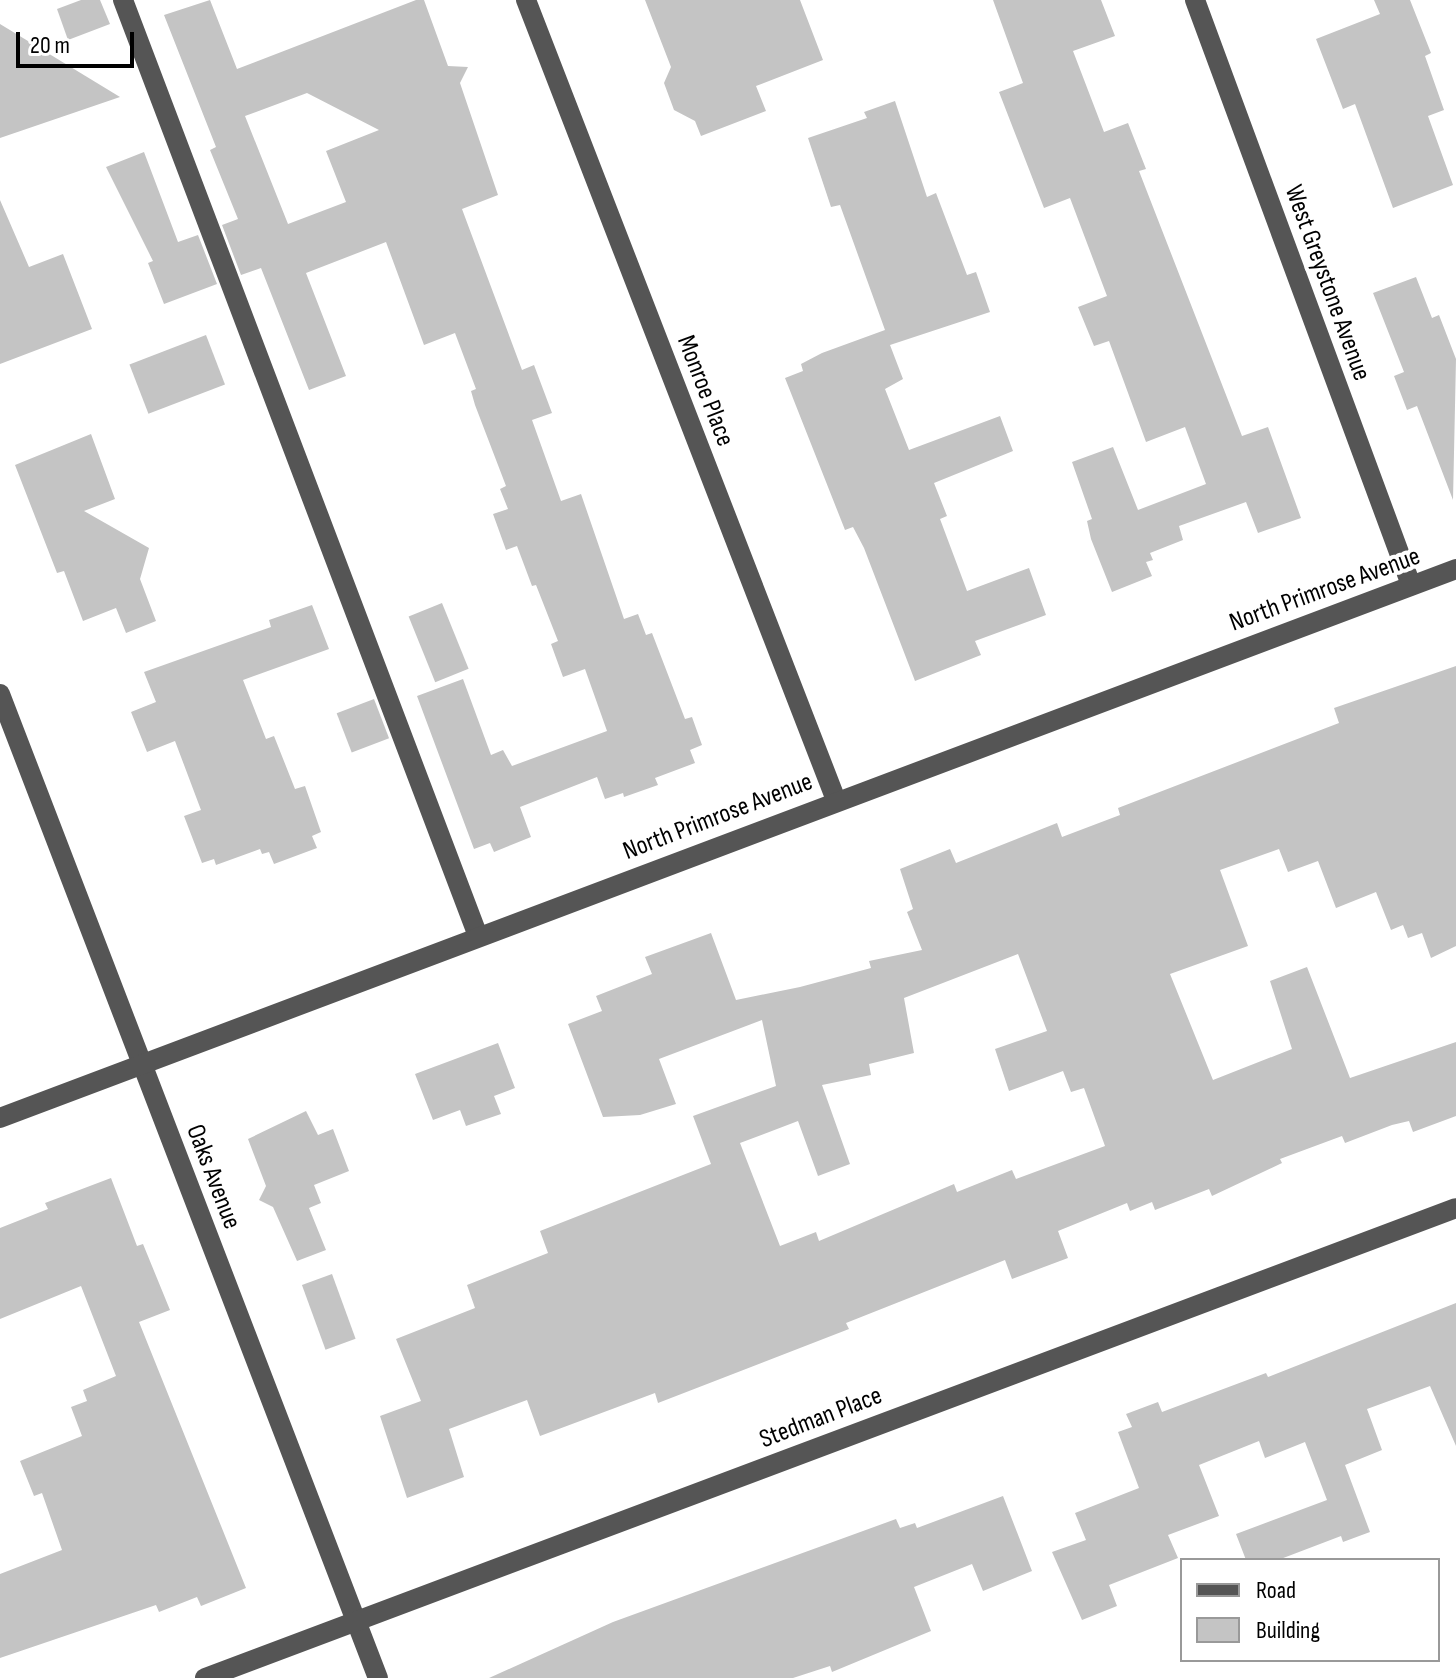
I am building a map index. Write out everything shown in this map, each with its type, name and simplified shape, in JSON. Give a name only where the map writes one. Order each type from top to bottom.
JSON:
[{"type":"street","points":[[123,0],[478,936]]},
{"type":"street","name":"Monroe Place","points":[[526,0],[836,800]]},
{"type":"street","name":"West Greystone Avenue","points":[[1195,0],[1411,585]]},
{"type":"street","name":"North Primrose Avenue","points":[[0,1118],[836,800],[1456,569]]},
{"type":"street","name":"Oaks Avenue","points":[[0,694],[378,1678]]},
{"type":"street","name":"Stedman Place","points":[[205,1678],[1456,1208]]},
{"type":"building","points":[[81,0],[100,0],[110,24],[68,40],[57,9]]},
{"type":"building","points":[[210,0],[237,69],[416,0],[424,0],[448,66],[468,67],[460,83],[498,195],[462,209],[522,370],[534,365],[552,413],[532,420],[561,501],[581,494],[624,619],[638,614],[646,635],[652,633],[685,719],[692,717],[702,745],[690,750],[695,763],[655,778],[658,785],[624,797],[623,793],[605,799],[597,777],[520,807],[531,837],[494,852],[490,843],[474,849],[417,696],[463,679],[491,755],[503,750],[512,766],[607,731],[585,669],[563,677],[551,644],[558,641],[536,585],[532,586],[517,546],[506,550],[493,514],[508,509],[500,489],[506,486],[475,405],[471,391],[476,389],[455,333],[424,345],[386,242],[306,273],[346,376],[309,390],[261,268],[241,275],[222,225],[238,219],[210,150],[216,147],[164,15]],"holes":[[[307,93],[379,130],[326,151],[346,202],[288,224],[245,116]]]},
{"type":"building","points":[[645,0],[800,0],[823,60],[756,86],[766,111],[701,136],[695,121],[674,110],[664,83],[671,67]]},
{"type":"building","points":[[993,0],[1101,0],[1115,36],[1073,51],[1104,132],[1128,123],[1146,169],[1139,171],[1242,436],[1268,427],[1301,518],[1258,533],[1246,502],[1179,526],[1183,540],[1150,553],[1153,560],[1146,562],[1152,576],[1112,592],[1091,539],[1087,521],[1092,519],[1072,462],[1113,447],[1138,510],[1206,484],[1185,427],[1146,442],[1109,341],[1094,346],[1078,307],[1107,296],[1070,198],[1044,208],[999,92],[1023,83]]},
{"type":"building","points":[[1374,0],[1410,0],[1431,53],[1425,56],[1444,110],[1428,116],[1453,185],[1393,208],[1355,104],[1343,109],[1316,39],[1380,14]]},
{"type":"building","points":[[0,24],[120,97],[0,138]]},
{"type":"building","points":[[895,101],[927,197],[936,193],[967,275],[976,272],[990,312],[890,345],[903,379],[885,389],[909,450],[1000,416],[1013,451],[934,483],[947,516],[940,519],[967,591],[1029,568],[1046,615],[975,641],[981,655],[915,681],[864,548],[853,527],[845,530],[785,378],[803,371],[801,364],[822,353],[885,330],[840,205],[831,207],[808,138],[867,118],[864,112]]},
{"type":"building","points":[[144,152],[178,242],[198,235],[217,284],[164,304],[148,263],[153,261],[106,167]]},
{"type":"building","points":[[0,200],[29,267],[63,254],[92,329],[0,364]]},
{"type":"building","points":[[1416,277],[1432,318],[1439,315],[1456,359],[1453,500],[1417,406],[1407,410],[1394,376],[1404,372],[1373,293]]},
{"type":"building","points":[[206,335],[225,384],[148,414],[129,364]]},
{"type":"building","points":[[91,434],[115,499],[84,511],[149,548],[140,579],[156,621],[126,633],[116,608],[83,621],[64,571],[57,573],[15,465]]},
{"type":"building","points":[[442,603],[469,669],[435,682],[409,616]]},
{"type":"building","points":[[312,605],[329,649],[243,680],[266,739],[274,736],[295,789],[305,786],[321,832],[312,836],[317,848],[274,864],[269,852],[262,854],[260,849],[216,865],[214,859],[202,863],[184,816],[201,810],[175,741],[147,752],[131,712],[156,702],[144,672],[271,627],[269,620]]},
{"type":"building","points":[[1456,666],[1456,946],[1431,958],[1422,933],[1408,938],[1403,925],[1391,930],[1376,892],[1336,908],[1318,861],[1288,872],[1279,849],[1220,870],[1248,946],[1170,974],[1213,1080],[1292,1049],[1270,981],[1307,967],[1350,1078],[1456,1042],[1456,1116],[1413,1132],[1409,1121],[1345,1143],[1342,1136],[1280,1159],[1282,1163],[1212,1196],[1209,1189],[1155,1210],[1152,1202],[1130,1211],[1127,1203],[1058,1231],[1068,1258],[1012,1279],[1005,1260],[846,1323],[849,1329],[658,1403],[655,1393],[540,1436],[527,1400],[449,1429],[464,1477],[407,1498],[380,1416],[421,1401],[396,1339],[475,1308],[467,1285],[548,1253],[540,1231],[711,1164],[693,1116],[776,1086],[762,1020],[659,1059],[676,1104],[640,1115],[603,1117],[568,1024],[602,1011],[596,996],[652,974],[645,957],[711,933],[736,1000],[871,968],[869,961],[922,950],[907,912],[913,909],[900,869],[950,849],[956,863],[1057,823],[1062,837],[1120,815],[1118,808],[1339,723],[1334,708]],"holes":[[[1018,954],[1047,1031],[995,1049],[1009,1091],[1063,1071],[1071,1092],[1084,1088],[1105,1146],[1016,1179],[1012,1170],[957,1192],[954,1184],[819,1241],[816,1232],[780,1246],[740,1143],[798,1121],[818,1176],[850,1164],[822,1085],[871,1075],[869,1064],[914,1053],[904,998]]]},
{"type":"building","points":[[374,699],[389,738],[352,753],[337,713]]},
{"type":"building","points":[[498,1043],[515,1088],[494,1096],[501,1114],[466,1126],[460,1110],[433,1120],[415,1074]]},
{"type":"building","points":[[306,1111],[318,1135],[333,1129],[349,1171],[314,1185],[321,1203],[309,1208],[326,1250],[297,1261],[273,1207],[259,1200],[266,1186],[248,1139]]},
{"type":"building","points":[[111,1178],[137,1246],[143,1244],[170,1310],[139,1322],[246,1588],[201,1606],[197,1597],[159,1612],[156,1605],[0,1658],[0,1574],[62,1550],[42,1493],[34,1496],[20,1461],[82,1436],[71,1407],[87,1401],[83,1390],[116,1376],[81,1286],[0,1319],[0,1228],[48,1209],[45,1203]]},
{"type":"building","points":[[332,1274],[356,1339],[326,1350],[302,1285]]},
{"type":"building","points":[[1456,1303],[1456,1446],[1430,1386],[1367,1409],[1382,1450],[1345,1465],[1370,1532],[1343,1542],[1341,1536],[1283,1558],[1245,1558],[1236,1534],[1327,1500],[1305,1442],[1265,1458],[1259,1441],[1199,1465],[1219,1516],[1168,1535],[1178,1558],[1109,1585],[1117,1606],[1082,1620],[1052,1552],[1086,1540],[1075,1513],[1139,1488],[1118,1432],[1132,1427],[1126,1414],[1158,1402],[1162,1412],[1266,1373],[1268,1377]]},
{"type":"building","points":[[1003,1496],[1032,1571],[983,1591],[972,1564],[914,1587],[931,1631],[832,1672],[830,1666],[793,1678],[489,1678],[613,1622],[896,1519],[900,1528],[915,1523],[917,1528]]}]
